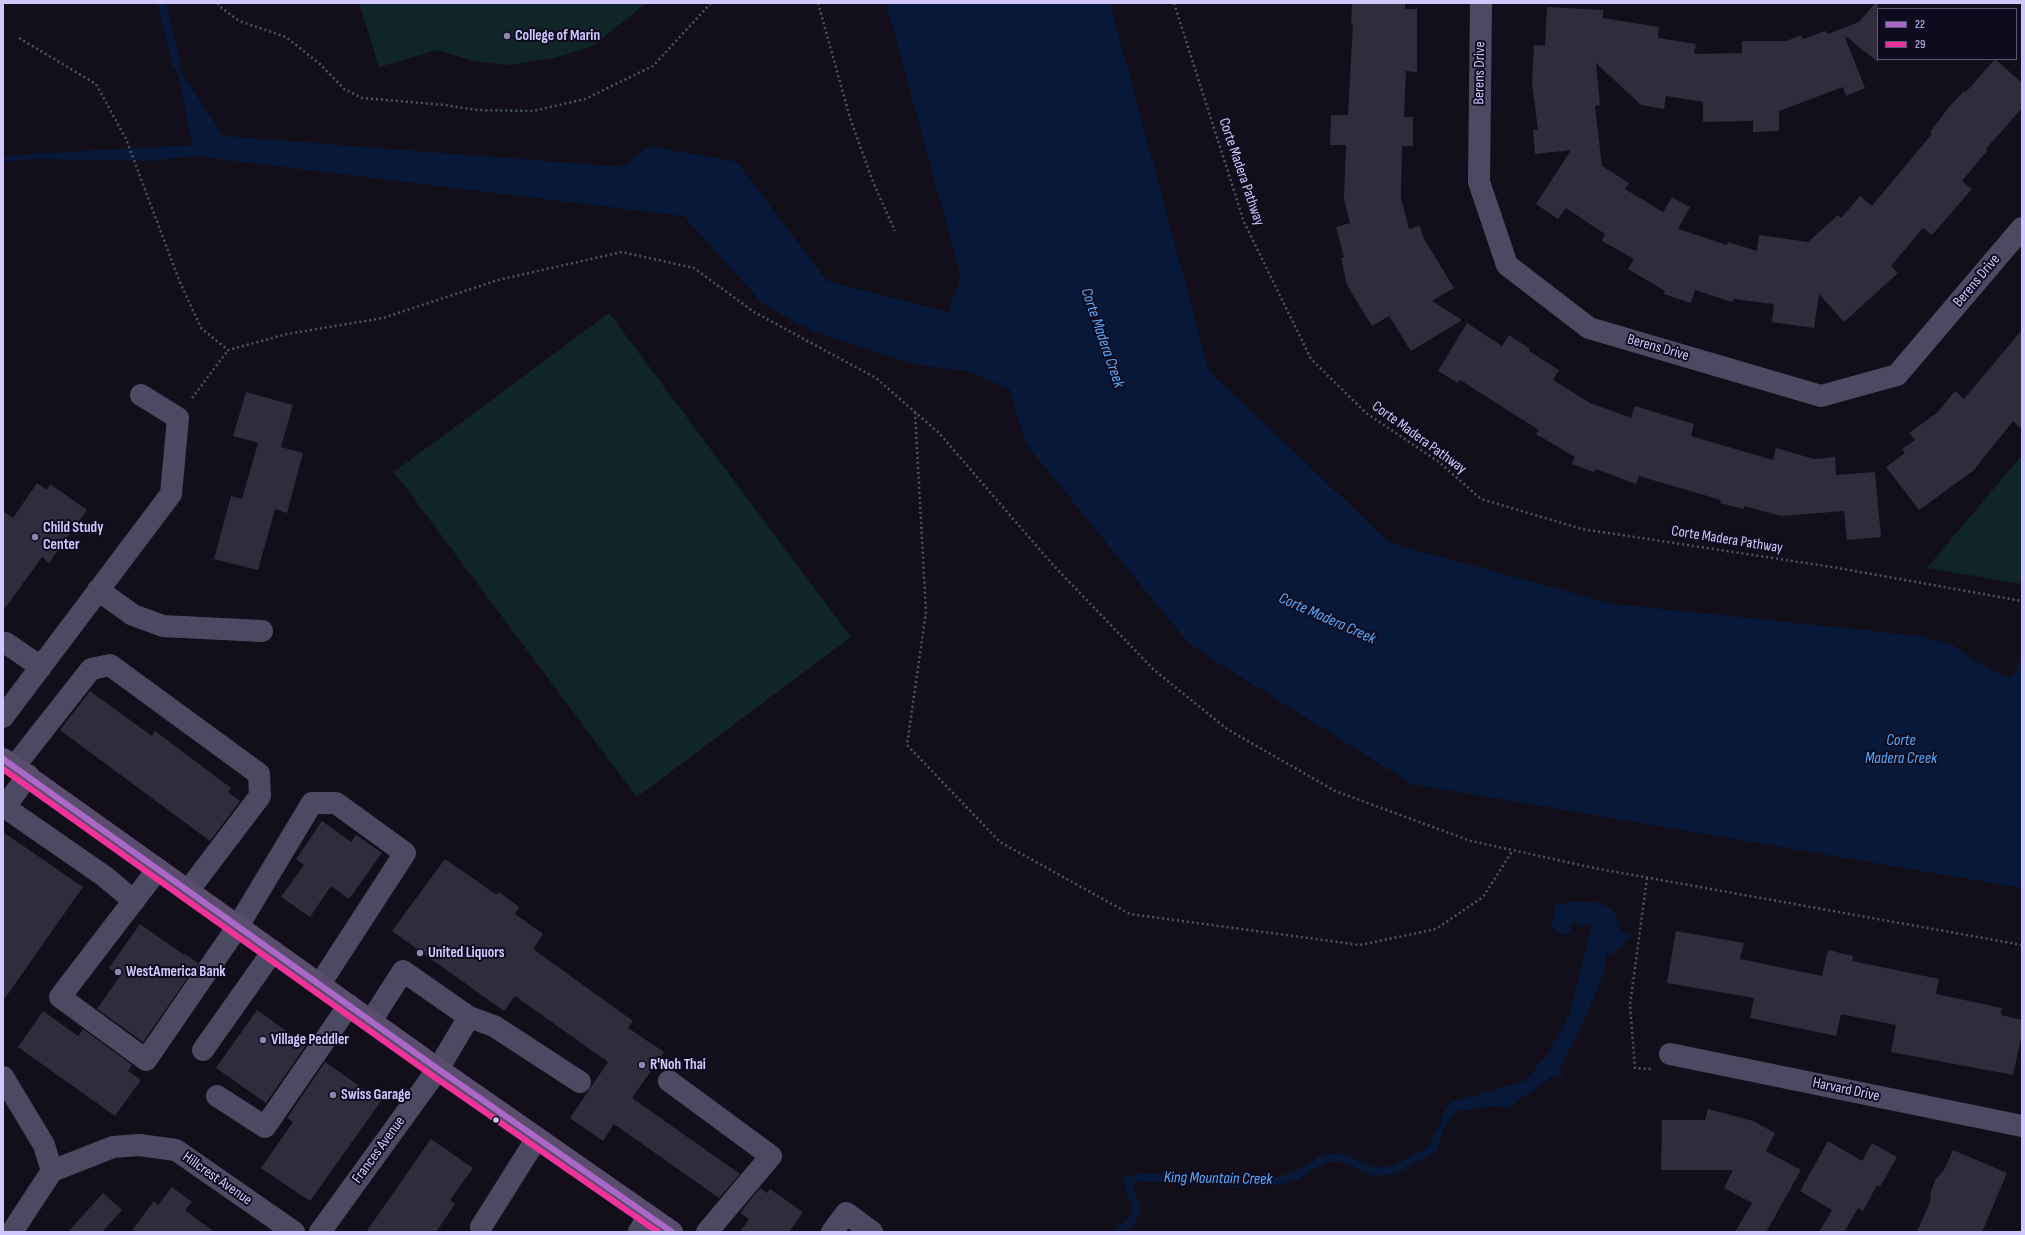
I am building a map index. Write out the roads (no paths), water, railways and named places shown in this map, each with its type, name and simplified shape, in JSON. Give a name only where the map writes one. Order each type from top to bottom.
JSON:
[{"type":"main road","points":[[15,767],[537,1138],[644,1224],[672,1232]]},
{"type":"street","name":"Berens Drive","points":[[1481,3],[1479,182],[1507,265],[1589,328],[1822,396],[1897,375],[2022,228]]},
{"type":"street","points":[[3,717],[171,494],[178,418],[141,395]]},
{"type":"street","points":[[98,590],[133,614],[163,626],[262,631]]},
{"type":"street","points":[[3,644],[6,643],[41,667]]},
{"type":"street","points":[[134,901],[104,876],[4,806],[15,767],[91,669],[110,665],[259,774],[260,796],[188,891]]},
{"type":"street","points":[[158,869],[60,997],[146,1060],[238,926],[312,803],[336,803],[405,853],[320,984]]},
{"type":"street","points":[[203,1050],[273,951]]},
{"type":"street","points":[[371,1021],[403,971],[469,1017],[494,1026],[580,1082]]},
{"type":"street","points":[[217,1096],[265,1127],[349,1005]]},
{"type":"street","name":"Frances Avenue","points":[[320,1232],[438,1068],[469,1017]]},
{"type":"street","name":"Harvard Drive","points":[[1670,1054],[2022,1126]]},
{"type":"street","points":[[3,1077],[44,1145],[52,1171],[12,1232]]},
{"type":"street","points":[[669,1082],[771,1156],[707,1232]]},
{"type":"street","points":[[481,1228],[537,1138]]},
{"type":"street","name":"Hillcrest Avenue","points":[[52,1171],[113,1147],[139,1145],[176,1150],[294,1232]]},
{"type":"street","points":[[832,1232],[846,1213],[872,1232]]},
{"type":"water","name":"Corte Madera Creek","points":[[886,3],[1110,3],[1209,371],[1390,543],[1613,604],[1921,636],[1953,645],[1969,657],[2007,678],[2015,674],[2022,652],[2022,888],[1412,784],[1190,645],[1025,443],[1010,389],[968,371],[918,365],[814,332],[764,305],[684,216],[193,156],[151,161],[31,159],[3,162],[3,157],[30,154],[192,145],[177,66],[223,136],[622,167],[649,146],[737,162],[827,281],[948,312],[961,277]]},
{"type":"water","points":[[1570,902],[1590,902],[1605,905],[1615,914],[1622,933],[1630,934],[1630,939],[1623,941],[1622,948],[1617,948],[1613,954],[1607,953],[1603,976],[1578,1034],[1560,1068],[1563,1076],[1553,1076],[1508,1108],[1489,1106],[1455,1112],[1447,1125],[1439,1132],[1442,1115],[1451,1102],[1525,1081],[1549,1052],[1570,1012],[1592,924],[1581,927],[1573,921],[1570,932],[1566,935],[1558,933],[1552,926],[1555,905]]},
{"type":"waterway","points":[[161,3],[177,66]]},
{"type":"waterway","name":"King Mountain Creek","points":[[1119,1232],[1130,1222],[1137,1209],[1127,1181],[1138,1177],[1240,1183],[1272,1182],[1295,1176],[1325,1158],[1342,1157],[1374,1172],[1394,1170],[1433,1149],[1439,1132]]},
{"type":"place","name":"College of Marin","points":[[507,36]]},
{"type":"place","name":"Child Study Center","points":[[35,537]]},
{"type":"place","name":"United Liquors","points":[[420,953]]},
{"type":"place","name":"WestAmerica Bank","points":[[118,972]]},
{"type":"place","name":"Village Peddler","points":[[263,1040]]},
{"type":"place","name":"R'Noh Thai","points":[[642,1065]]},
{"type":"place","name":"Swiss Garage","points":[[333,1095]]}]
